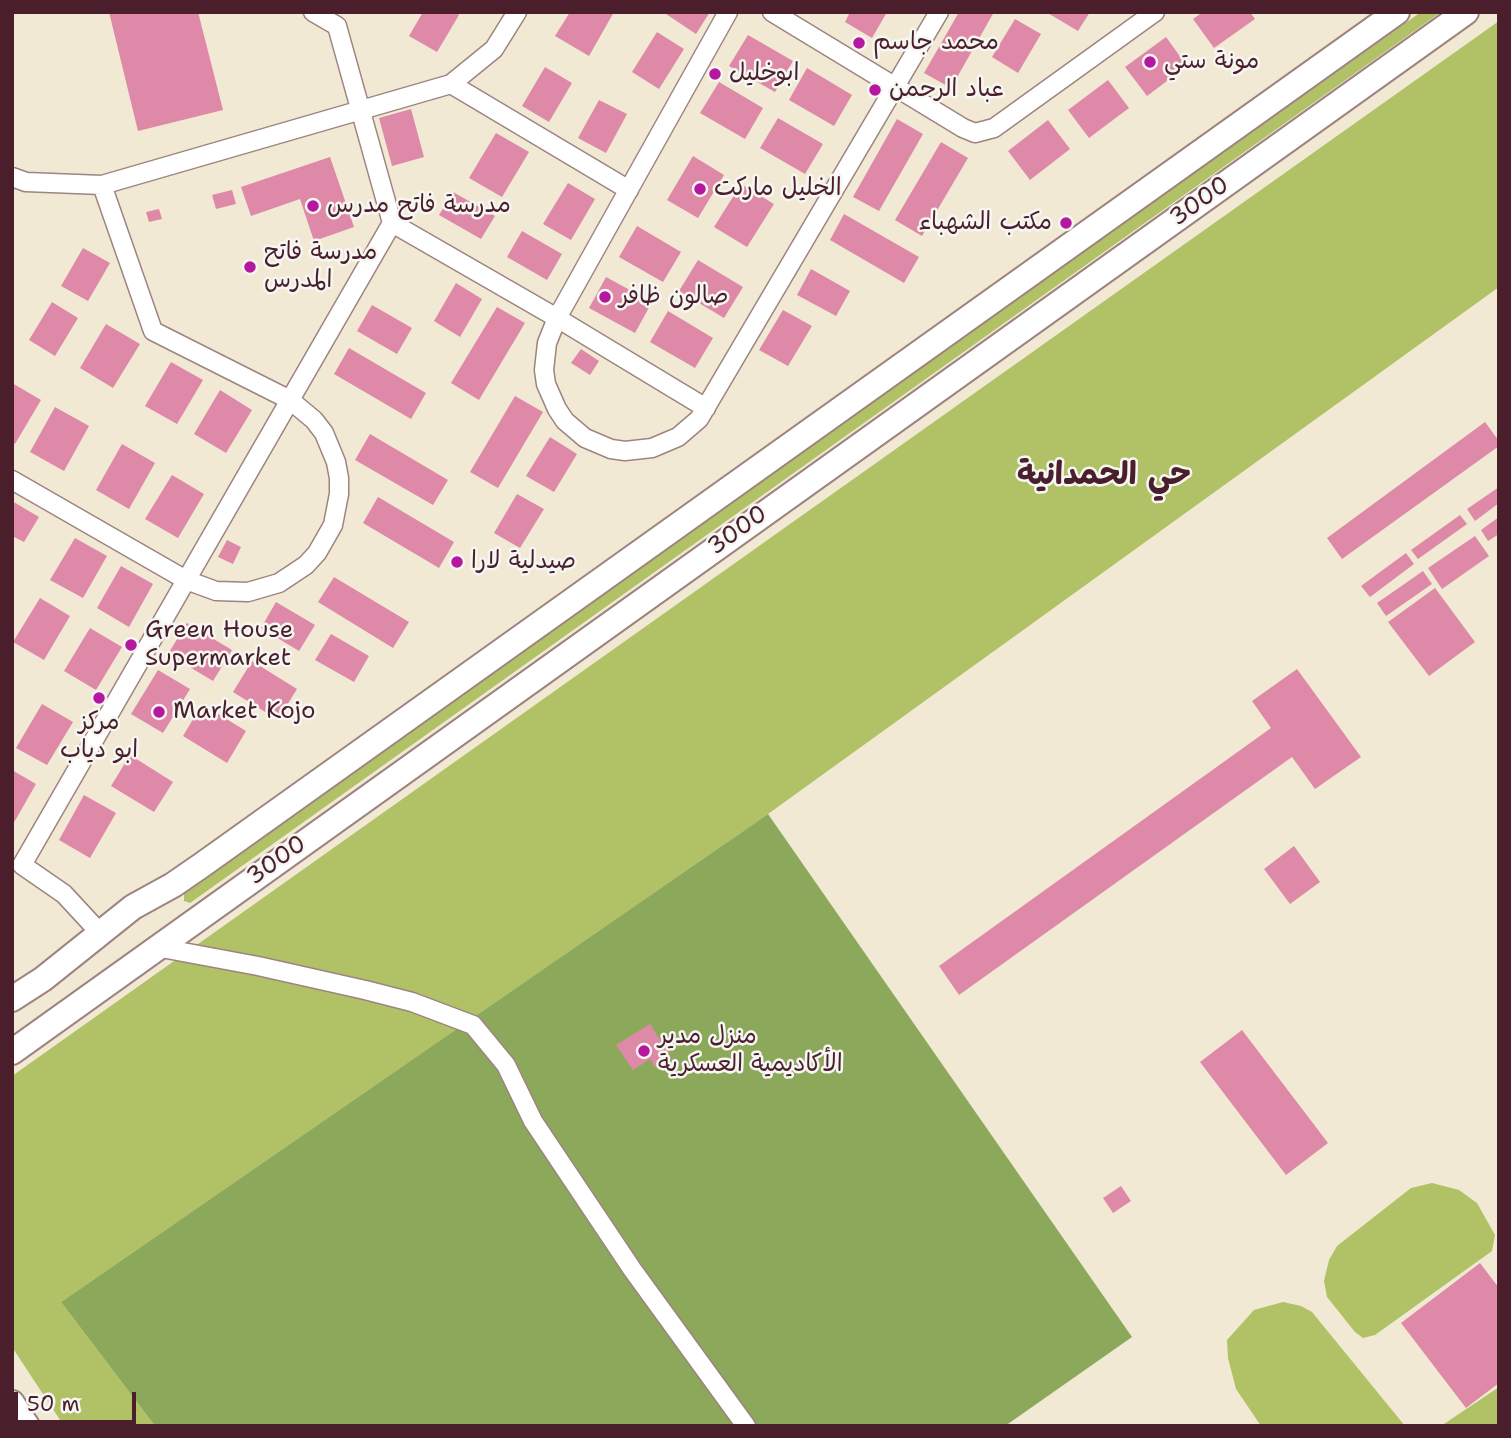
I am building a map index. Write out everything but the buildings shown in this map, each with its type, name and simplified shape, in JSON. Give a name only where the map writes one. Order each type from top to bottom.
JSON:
[{"type":"street","points":[[313,12],[337,26],[392,223],[706,408]]},
{"type":"street","points":[[12,177],[26,182],[102,185],[451,84],[494,49],[517,12]]},
{"type":"street","points":[[728,12],[557,318],[547,343],[544,370],[546,384],[556,409],[565,421],[585,438],[598,444],[625,451],[652,449],[689,429],[706,408],[939,12]]},
{"type":"street","points":[[772,12],[975,133],[994,128],[1149,14]]},
{"type":"street","name":"3000","points":[[12,999],[43,979],[133,907],[202,865],[1398,12]]},
{"type":"street","name":"3000","points":[[12,1052],[1466,12]]},
{"type":"street","points":[[451,84],[629,190]]},
{"type":"street","points":[[12,480],[186,580],[216,591],[232,593],[264,589],[279,583],[299,570],[317,553],[332,526],[338,502],[339,478],[336,462],[324,433],[314,420],[290,400],[153,331],[102,185]]},
{"type":"street","points":[[101,934],[64,894],[22,864],[392,223]]},
{"type":"street","points":[[156,947],[365,990],[412,1002],[473,1025],[506,1065],[533,1121],[632,1269],[746,1426]]},
{"type":"street","points":[[12,1403],[27,1426]]},
{"type":"green space","points":[[1421,12],[1441,12],[190,903],[184,901],[184,893]]},
{"type":"green space","points":[[1499,21],[1499,287],[768,814],[61,1302],[155,1426],[64,1426],[12,1347],[12,1076]]},
{"type":"green space","points":[[768,814],[1132,1337],[1005,1426],[155,1426],[61,1302]]},
{"type":"green space","points":[[1432,1183],[1459,1190],[1477,1203],[1495,1235],[1492,1251],[1375,1335],[1363,1338],[1327,1297],[1324,1281],[1329,1260],[1337,1246],[1411,1188]]},
{"type":"green space","points":[[1283,1302],[1312,1312],[1405,1426],[1261,1426],[1236,1389],[1228,1358],[1227,1340],[1254,1310]]},
{"type":"green space","points":[[1499,1387],[1499,1426],[1441,1426]]},
{"type":"place","name":"محمد جاسم","points":[[859,43]]},
{"type":"place","name":"مونة ستي","points":[[1150,62]]},
{"type":"place","name":"ابوخليل","points":[[715,74]]},
{"type":"place","name":"عباد الرحمن","points":[[875,90]]},
{"type":"place","name":"الخليل ماركت","points":[[700,189]]},
{"type":"place","name":"مدرسة فاتح مدرس","points":[[313,206]]},
{"type":"place","name":"مكتب الشهباء","points":[[1066,223]]},
{"type":"place","name":"مدرسة فاتح المدرس","points":[[250,267]]},
{"type":"place","name":"صالون ظافر","points":[[605,297]]},
{"type":"place","name":"صيدلية لارا","points":[[457,562]]},
{"type":"place","name":"Green House Supermarket","points":[[131,645]]},
{"type":"place","name":"مركز ابو دياب","points":[[99,698]]},
{"type":"place","name":"Market Kojo","points":[[159,712]]},
{"type":"place","name":"منزل مدير الأكاديمية العسكرية","points":[[644,1051]]},
{"type":"district","name":"حي الحمدانية","points":[[1104,476]]}]
